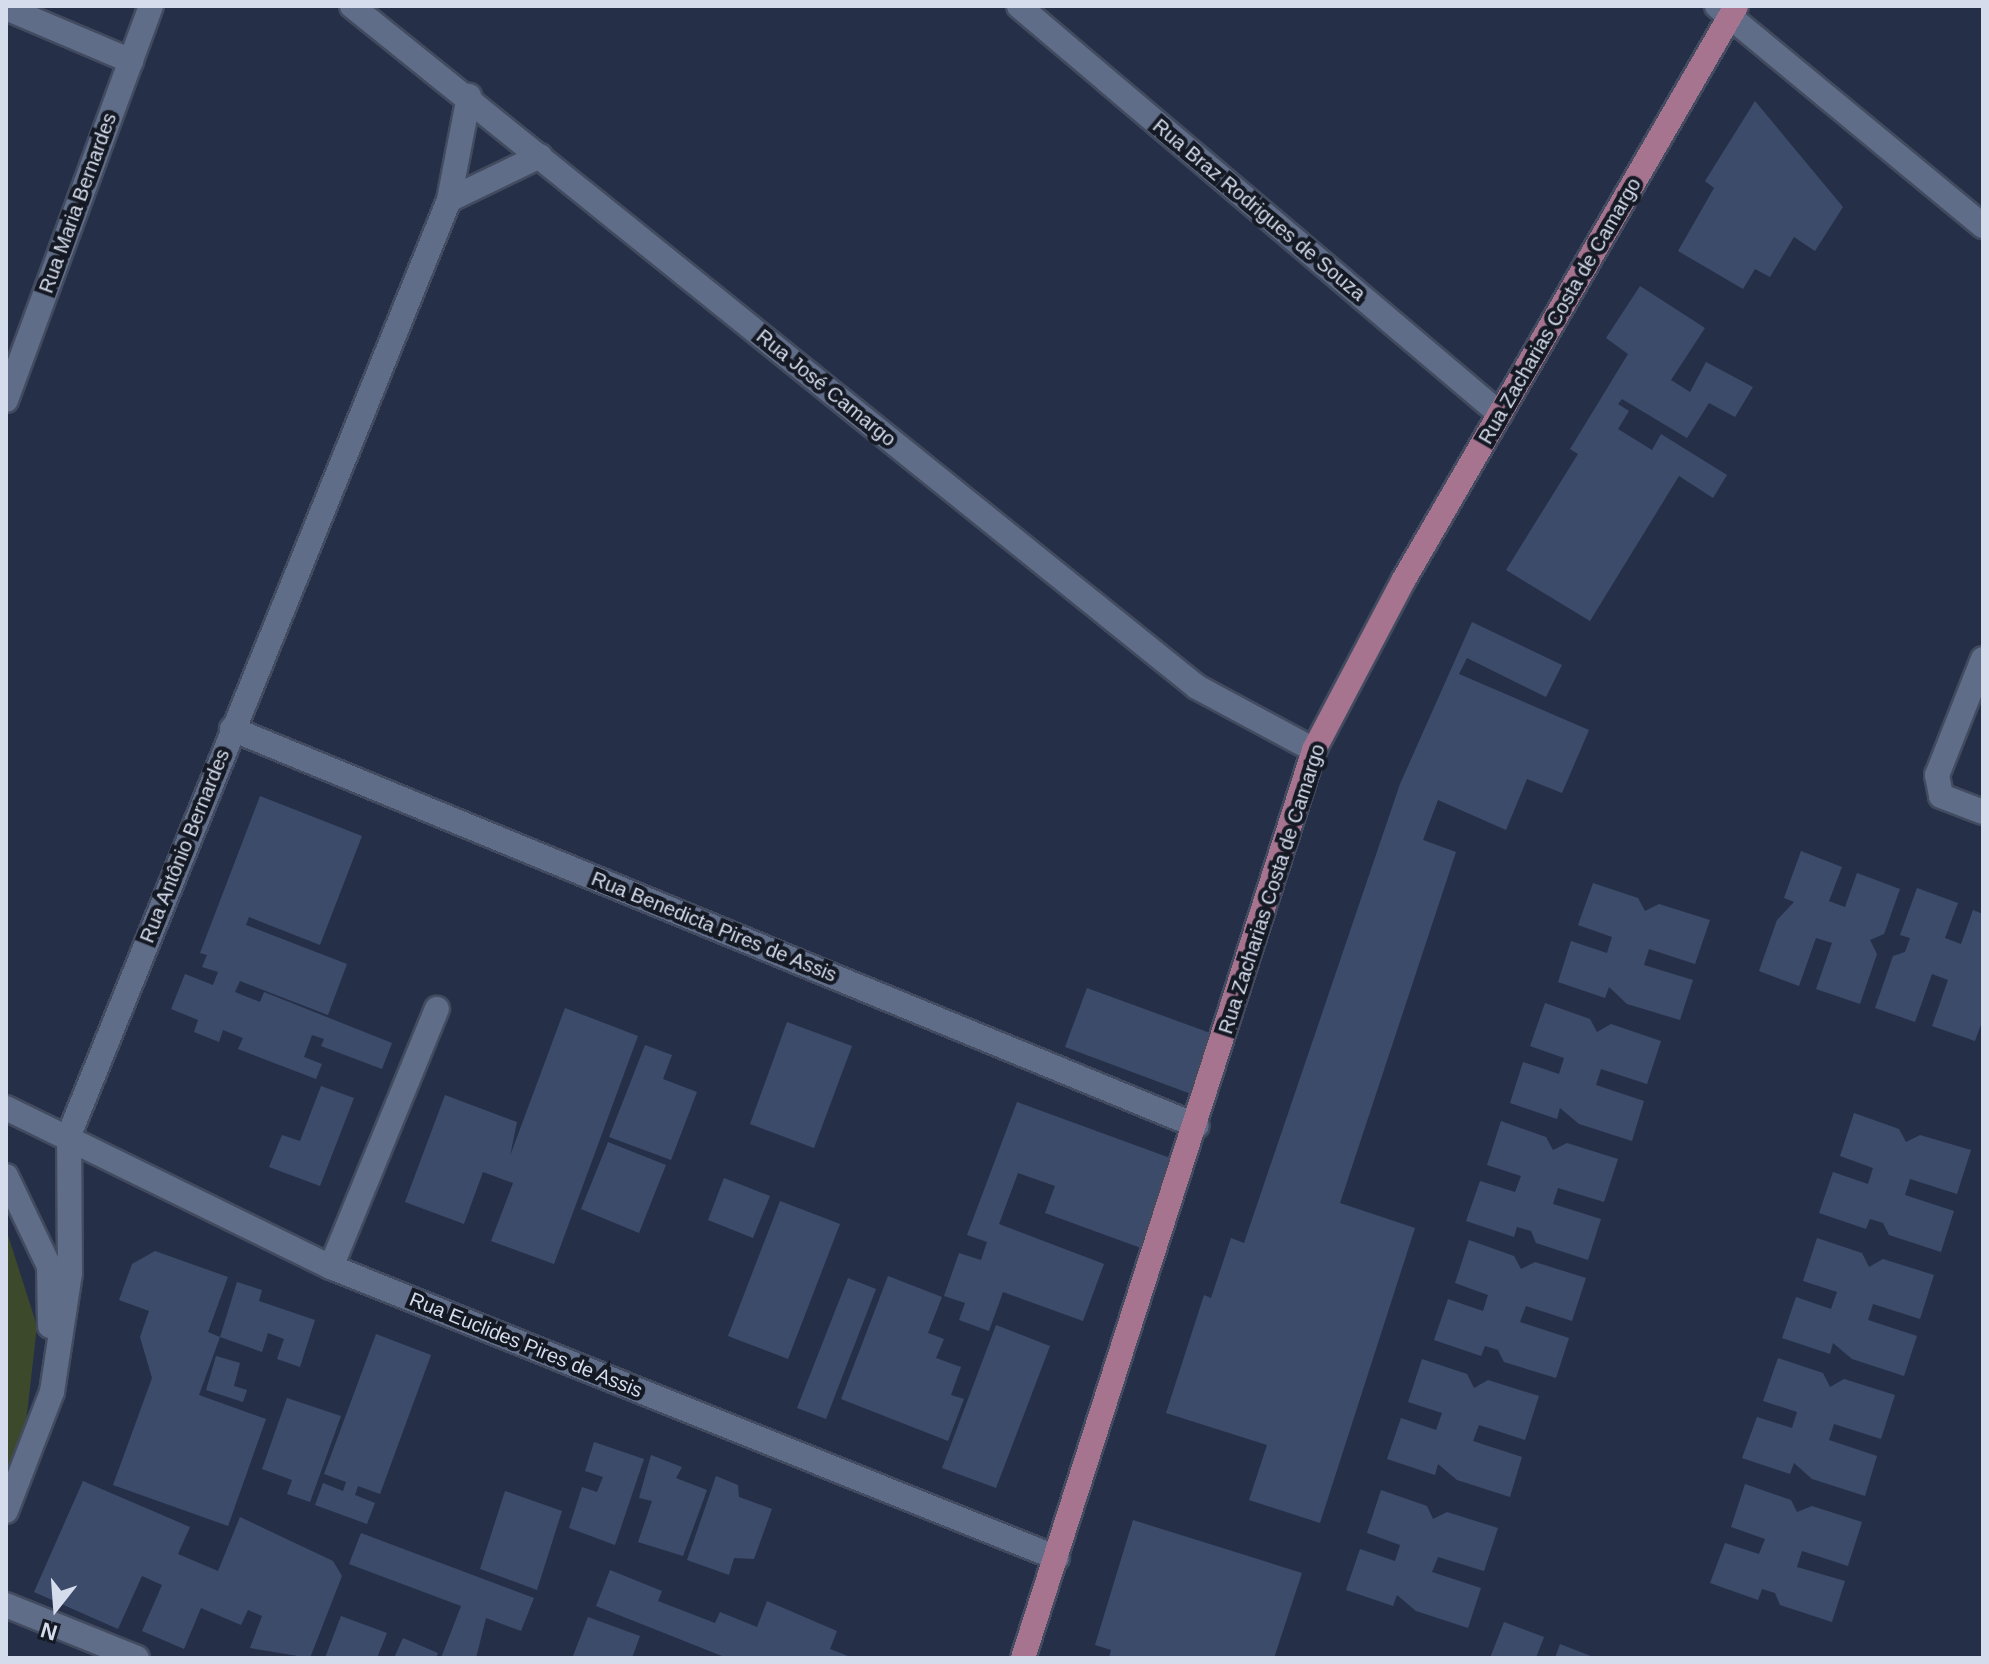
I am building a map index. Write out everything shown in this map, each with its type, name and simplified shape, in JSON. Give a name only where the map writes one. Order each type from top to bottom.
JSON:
[{"type":"main road","name":"Rua Zacharias Costa de Camargo","points":[[1023,1658],[1197,1126],[1314,750],[1728,10]]},
{"type":"street","name":"Rua Maria Bernardes","points":[[6,400],[151,6]]},
{"type":"street","name":"Rua José Camargo","points":[[352,6],[469,96],[1197,687],[1314,750]]},
{"type":"street","name":"Rua Braz Rodrigues de Souza","points":[[1019,6],[1500,414]]},
{"type":"street","points":[[6,8],[131,61]]},
{"type":"street","points":[[1728,10],[1983,226]]},
{"type":"street","name":"Rua Antônio Bernardes","points":[[6,1511],[52,1392],[70,1273],[69,1135],[449,200],[469,96]]},
{"type":"street","points":[[449,200],[540,156]]},
{"type":"street","points":[[1983,659],[1937,775],[1941,796],[1983,812]]},
{"type":"street","name":"Rua Benedicta Pires de Assis","points":[[232,729],[1197,1126]]},
{"type":"street","points":[[331,1267],[437,1009]]},
{"type":"street","name":"Rua Euclides Pires de Assis","points":[[6,1108],[69,1135],[331,1267],[1057,1558]]},
{"type":"street","points":[[6,1176],[49,1266],[52,1392]]},
{"type":"street","points":[[6,1605],[137,1658]]},
{"type":"green space","points":[[6,1229],[37,1326],[25,1431],[6,1475]]},
{"type":"building","points":[[1755,101],[1843,207],[1815,251],[1794,237],[1770,277],[1755,269],[1743,289],[1678,251],[1714,188],[1705,181]]},
{"type":"building","points":[[1640,286],[1705,328],[1671,380],[1690,392],[1706,362],[1753,387],[1735,417],[1709,403],[1687,438],[1622,399],[1618,404],[1629,411],[1618,429],[1652,450],[1661,434],[1727,475],[1713,498],[1679,476],[1590,621],[1506,570],[1578,454],[1570,449],[1628,354],[1606,338]]},
{"type":"building","points":[[1472,622],[1562,665],[1546,697],[1467,658],[1459,674],[1589,730],[1562,793],[1527,779],[1506,830],[1438,800],[1423,840],[1456,852],[1340,1203],[1415,1228],[1320,1523],[1249,1500],[1267,1445],[1166,1413],[1204,1295],[1211,1298],[1231,1238],[1244,1243],[1400,784]]},
{"type":"building","points":[[260,796],[362,836],[320,945],[249,917],[246,925],[347,964],[328,1015],[240,981],[235,992],[260,1002],[264,992],[392,1043],[382,1069],[321,1046],[324,1039],[312,1035],[304,1057],[322,1064],[316,1079],[238,1049],[243,1038],[223,1030],[219,1042],[194,1032],[198,1020],[171,1009],[185,974],[213,985],[218,972],[202,967],[207,955],[200,953]]},
{"type":"building","points":[[1801,851],[1842,867],[1829,901],[1845,907],[1857,873],[1900,889],[1884,934],[1870,940],[1877,954],[1860,1004],[1816,989],[1832,943],[1816,938],[1799,986],[1759,971],[1777,920],[1794,902],[1784,898]]},
{"type":"building","points":[[1593,883],[1638,898],[1645,911],[1659,904],[1710,920],[1695,964],[1649,949],[1644,965],[1693,980],[1680,1020],[1627,1004],[1609,987],[1605,998],[1558,982],[1571,941],[1607,953],[1612,937],[1578,925]]},
{"type":"building","points":[[1917,888],[1958,903],[1945,938],[1961,944],[1973,910],[1983,914],[1983,1019],[1975,1041],[1932,1026],[1948,980],[1932,974],[1915,1022],[1875,1008],[1893,956],[1905,952],[1910,938],[1900,935]]},
{"type":"building","points":[[1087,988],[1213,1034],[1191,1094],[1065,1047]]},
{"type":"building","points":[[1545,1003],[1590,1019],[1597,1032],[1611,1024],[1661,1041],[1647,1084],[1601,1069],[1596,1085],[1644,1101],[1632,1141],[1579,1124],[1560,1108],[1557,1119],[1510,1103],[1523,1062],[1559,1074],[1564,1058],[1530,1046]]},
{"type":"building","points":[[565,1008],[638,1036],[554,1264],[491,1241],[513,1183],[483,1172],[464,1224],[405,1202],[445,1095],[517,1122],[510,1156]]},
{"type":"building","points":[[787,1022],[852,1046],[814,1148],[750,1124]]},
{"type":"building","points":[[645,1045],[672,1055],[663,1079],[697,1092],[671,1160],[609,1137]]},
{"type":"building","points":[[321,1086],[354,1098],[320,1186],[269,1167],[282,1135],[300,1141]]},
{"type":"building","points":[[1017,1102],[1173,1159],[1141,1248],[1045,1213],[1055,1186],[1018,1173],[999,1224],[1104,1264],[1083,1321],[1003,1292],[989,1331],[959,1320],[965,1303],[944,1296],[959,1253],[981,1260],[987,1242],[967,1235]]},
{"type":"building","points":[[1854,1113],[1899,1129],[1906,1142],[1920,1135],[1971,1150],[1957,1194],[1910,1179],[1905,1195],[1954,1211],[1941,1252],[1889,1235],[1883,1223],[1870,1219],[1866,1229],[1819,1213],[1833,1172],[1868,1184],[1873,1168],[1840,1156]]},
{"type":"building","points":[[1501,1121],[1546,1137],[1553,1150],[1567,1143],[1618,1159],[1604,1202],[1558,1188],[1553,1204],[1601,1219],[1588,1260],[1536,1243],[1531,1231],[1517,1227],[1514,1237],[1466,1221],[1480,1181],[1515,1192],[1521,1176],[1487,1165]]},
{"type":"building","points":[[608,1142],[666,1165],[639,1233],[581,1209]]},
{"type":"building","points":[[724,1178],[770,1196],[753,1238],[708,1220]]},
{"type":"building","points":[[780,1201],[840,1224],[788,1359],[728,1336]]},
{"type":"building","points":[[1817,1238],[1862,1253],[1869,1267],[1883,1259],[1934,1275],[1920,1319],[1873,1304],[1868,1320],[1917,1336],[1904,1376],[1852,1359],[1833,1343],[1830,1354],[1782,1338],[1796,1297],[1831,1309],[1837,1292],[1803,1281]]},
{"type":"building","points":[[1469,1240],[1514,1256],[1521,1269],[1535,1262],[1586,1278],[1572,1321],[1526,1306],[1520,1322],[1569,1338],[1556,1378],[1504,1362],[1498,1350],[1485,1346],[1481,1356],[1434,1340],[1448,1299],[1483,1311],[1488,1295],[1455,1283]]},
{"type":"building","points":[[155,1251],[228,1277],[208,1332],[220,1337],[199,1395],[266,1419],[228,1526],[113,1485],[152,1378],[140,1337],[149,1311],[119,1300],[132,1264]]},
{"type":"building","points":[[888,1276],[942,1297],[928,1333],[944,1339],[936,1358],[961,1367],[951,1395],[964,1399],[948,1441],[841,1399]]},
{"type":"building","points":[[848,1278],[876,1289],[826,1419],[797,1408]]},
{"type":"building","points":[[237,1282],[262,1290],[259,1301],[315,1320],[300,1367],[277,1359],[284,1339],[268,1333],[262,1352],[220,1337]]},
{"type":"building","points":[[996,1325],[1050,1346],[996,1488],[942,1468]]},
{"type":"building","points":[[376,1334],[431,1355],[380,1494],[358,1486],[355,1495],[375,1503],[367,1524],[315,1505],[323,1483],[343,1491],[346,1482],[324,1474]]},
{"type":"building","points":[[216,1356],[240,1363],[234,1386],[247,1390],[243,1402],[206,1390]]},
{"type":"building","points":[[1778,1358],[1823,1373],[1830,1387],[1844,1379],[1895,1395],[1881,1439],[1834,1424],[1829,1440],[1877,1456],[1865,1496],[1812,1479],[1794,1463],[1790,1474],[1742,1458],[1757,1417],[1792,1428],[1797,1412],[1763,1401]]},
{"type":"building","points":[[1422,1359],[1467,1374],[1474,1388],[1488,1380],[1539,1396],[1525,1440],[1479,1425],[1473,1441],[1522,1457],[1510,1497],[1457,1480],[1438,1464],[1435,1475],[1387,1459],[1401,1418],[1436,1430],[1442,1413],[1408,1402]]},
{"type":"building","points":[[287,1398],[341,1416],[310,1502],[287,1494],[292,1480],[262,1469]]},
{"type":"building","points":[[594,1442],[644,1459],[615,1545],[569,1528],[582,1487],[597,1492],[603,1477],[585,1471]]},
{"type":"building","points":[[651,1455],[682,1467],[676,1478],[707,1490],[683,1556],[638,1542],[652,1501],[639,1498]]},
{"type":"building","points":[[716,1476],[738,1485],[739,1497],[772,1509],[754,1559],[734,1558],[729,1575],[687,1560]]},
{"type":"building","points":[[83,1481],[190,1527],[178,1554],[218,1571],[240,1517],[333,1561],[342,1576],[310,1658],[250,1648],[262,1616],[248,1610],[241,1625],[201,1608],[184,1649],[142,1631],[162,1585],[142,1576],[118,1629],[34,1592]]},
{"type":"building","points":[[1745,1484],[1791,1500],[1797,1512],[1812,1506],[1862,1522],[1848,1566],[1802,1551],[1797,1567],[1845,1581],[1832,1622],[1780,1605],[1775,1593],[1762,1589],[1758,1600],[1710,1583],[1725,1543],[1759,1554],[1765,1539],[1731,1527]]},
{"type":"building","points":[[1381,1490],[1427,1506],[1433,1519],[1447,1512],[1498,1528],[1484,1571],[1438,1557],[1432,1572],[1481,1588],[1468,1628],[1416,1611],[1397,1595],[1393,1606],[1346,1590],[1360,1549],[1395,1561],[1400,1545],[1367,1533]]},
{"type":"building","points":[[505,1491],[562,1511],[537,1590],[480,1569]]},
{"type":"building","points":[[1133,1520],[1302,1573],[1274,1658],[1109,1658],[1111,1650],[1095,1645]]},
{"type":"building","points":[[361,1533],[534,1598],[521,1631],[486,1618],[476,1658],[441,1658],[461,1606],[349,1564]]},
{"type":"building","points":[[610,1570],[662,1591],[658,1601],[715,1623],[720,1612],[757,1627],[767,1601],[837,1631],[830,1649],[853,1658],[727,1658],[596,1606]]},
{"type":"building","points":[[341,1616],[387,1633],[377,1658],[325,1658]]},
{"type":"building","points":[[588,1617],[640,1636],[632,1658],[573,1656]]},
{"type":"building","points":[[1504,1622],[1544,1637],[1536,1658],[1490,1658]]},
{"type":"building","points":[[403,1638],[438,1653],[436,1658],[394,1658]]},
{"type":"building","points":[[1560,1644],[1596,1658],[1555,1658]]}]
